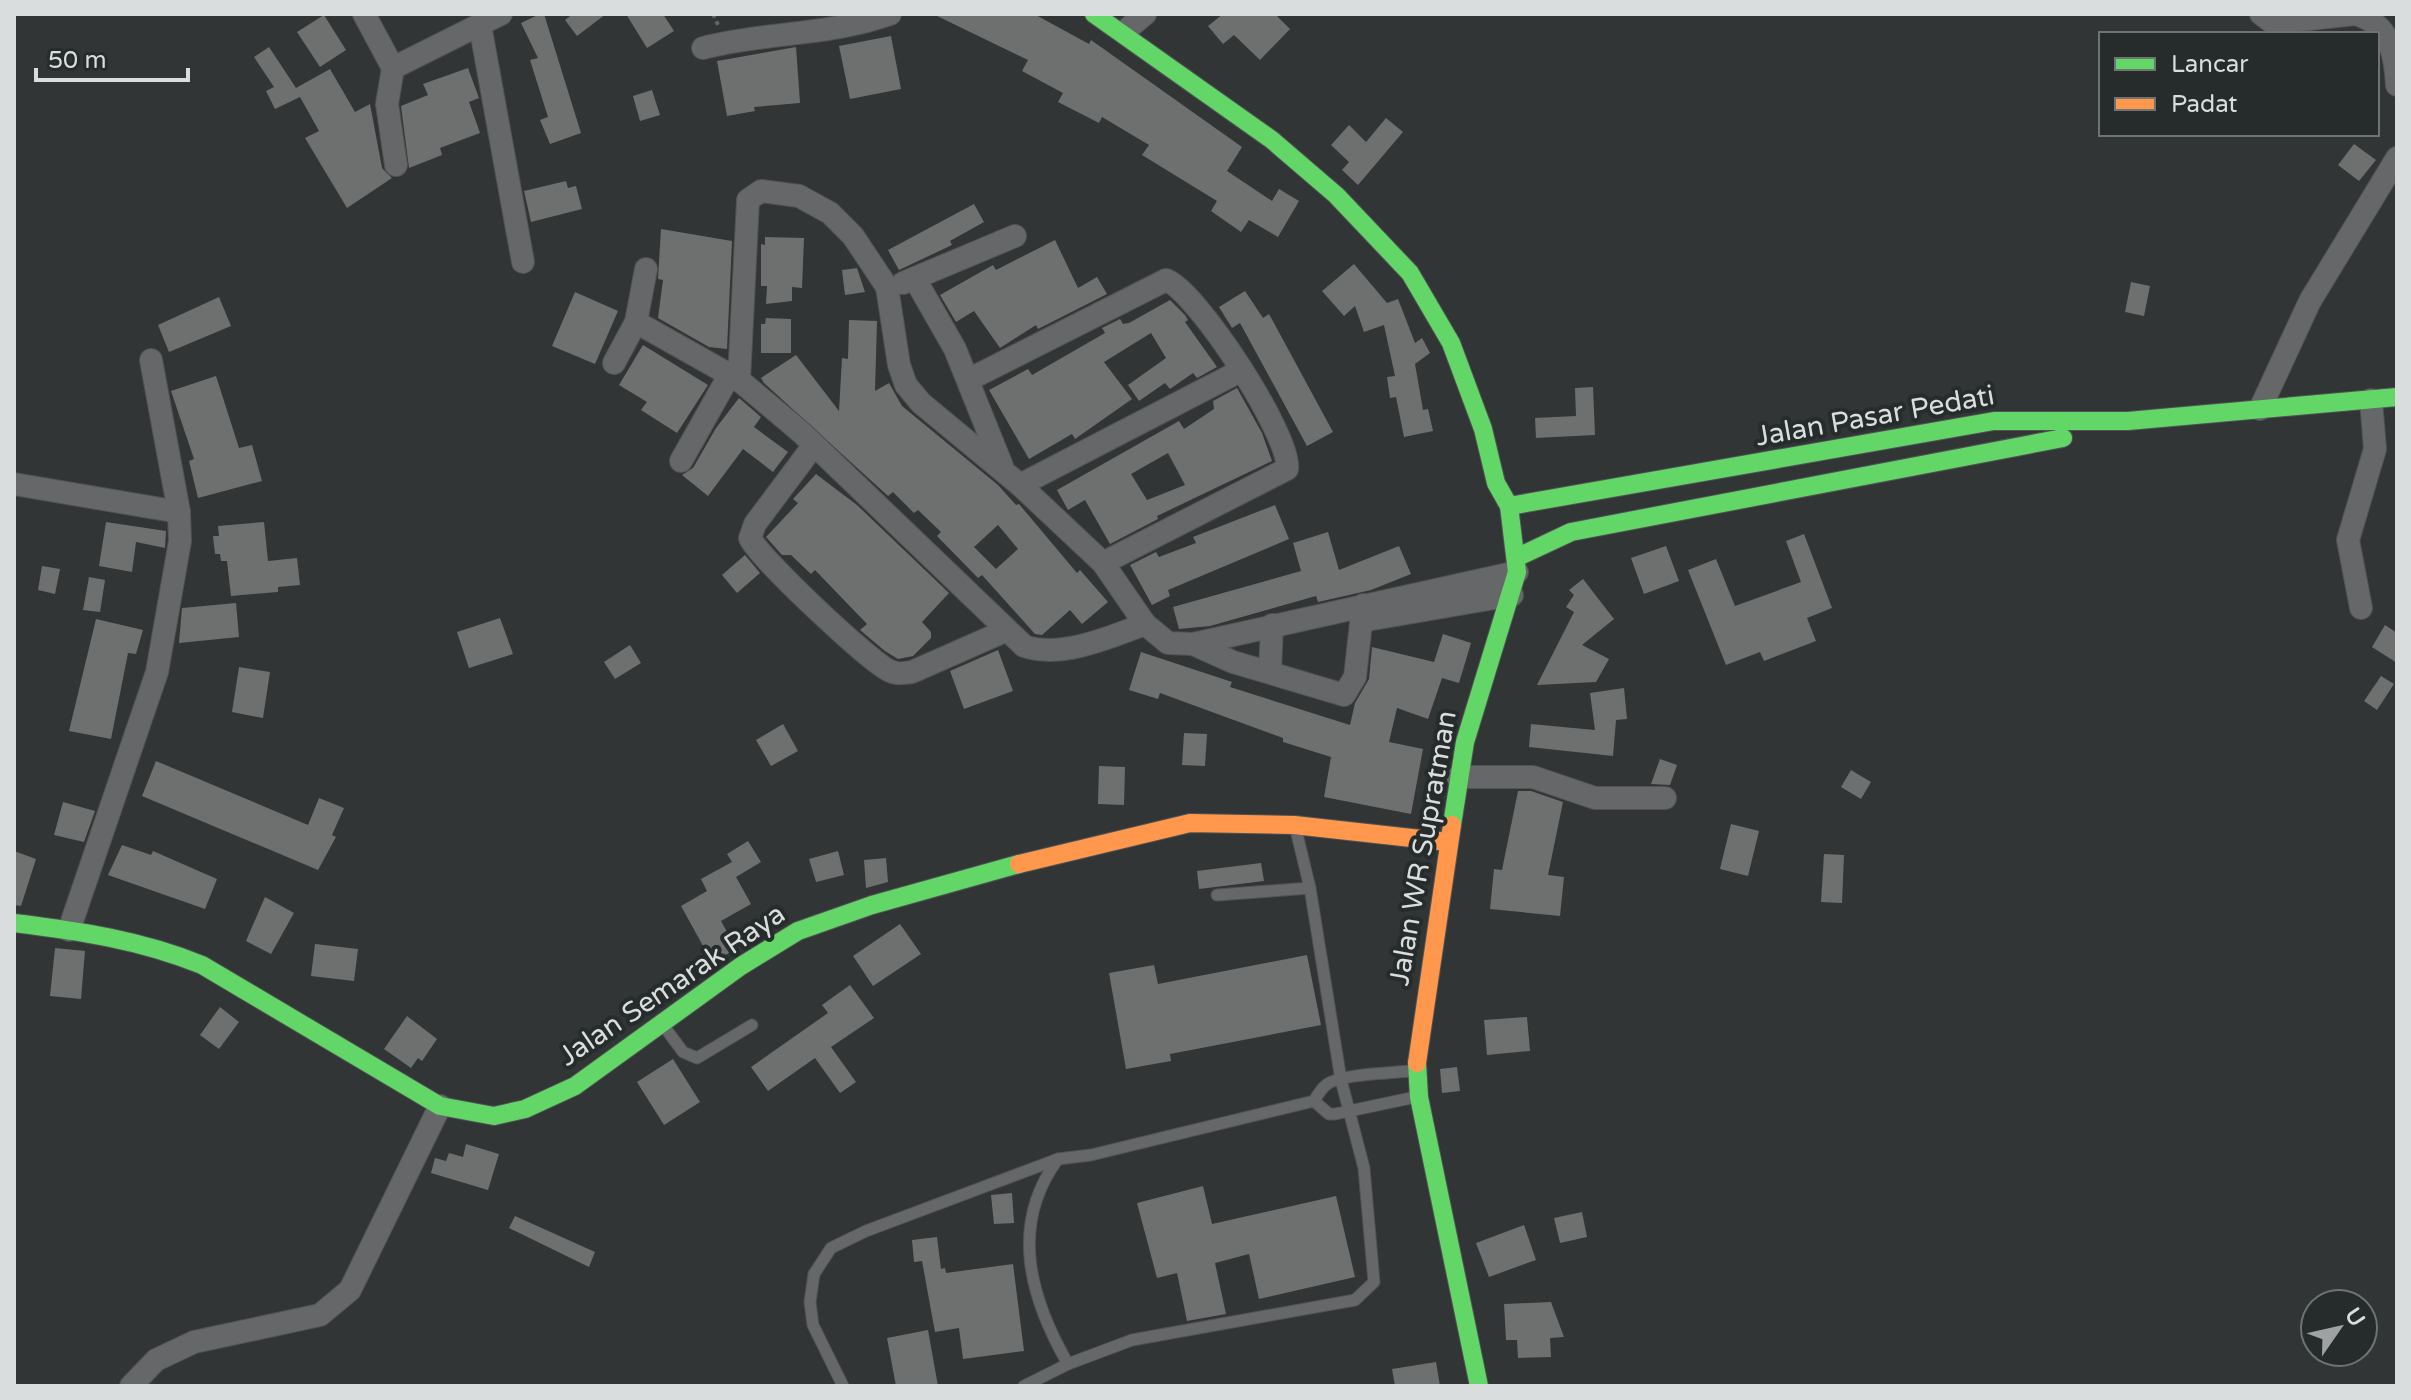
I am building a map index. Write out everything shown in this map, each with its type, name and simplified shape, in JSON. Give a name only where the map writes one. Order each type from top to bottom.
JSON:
[{"type":"main road","name":"Jalan WR Supratman","points":[[1094,14],[1124,32],[1272,140],[1336,195],[1410,273],[1451,343],[1483,429],[1496,483],[1509,506],[1517,565],[1512,595],[1465,742],[1416,1052],[1419,1097],[1479,1386]]},
{"type":"main road","name":"Jalan Pasar Pedati","points":[[1509,506],[1994,421],[2128,421],[2397,397]]},
{"type":"main road","points":[[1517,565],[1571,532],[2043,443],[2128,421]]},
{"type":"main road","name":"Jalan Semarak Raya","points":[[14,923],[116,934],[163,947],[202,965],[440,1106],[473,1118],[508,1115],[545,1102],[663,1025],[786,937],[872,905],[1037,859],[1190,823],[1294,825],[1448,842]]},
{"type":"street","points":[[364,14],[393,68],[387,104],[396,165]]},
{"type":"street","points":[[393,68],[501,14]]},
{"type":"street","points":[[703,48],[731,40],[832,29],[890,14]]},
{"type":"street","points":[[1124,32],[1145,14]]},
{"type":"street","points":[[2261,14],[2273,23],[2355,14],[2366,17],[2392,45],[2397,85]]},
{"type":"street","points":[[480,25],[523,262]]},
{"type":"street","points":[[2260,409],[2310,301],[2397,158]]},
{"type":"street","points":[[681,461],[735,377],[746,207],[753,196],[761,191],[799,196],[830,213],[853,236],[887,287],[899,365],[906,385],[921,403],[1012,478],[1103,563],[1145,624],[1168,643],[1193,644],[1272,625],[1512,595]]},
{"type":"street","points":[[887,287],[915,279],[1015,236]]},
{"type":"street","points":[[614,363],[636,322],[646,269]]},
{"type":"street","points":[[915,279],[968,380],[1012,478]]},
{"type":"street","points":[[968,380],[1166,280],[1177,284],[1189,296],[1242,370],[1285,447],[1287,469],[1103,563]]},
{"type":"street","points":[[636,322],[735,377],[814,445],[1005,631],[1034,650],[1111,638],[1145,624]]},
{"type":"street","points":[[69,930],[112,796],[157,672],[180,541],[179,512],[151,360]]},
{"type":"street","points":[[1012,478],[1242,370]]},
{"type":"street","points":[[2361,608],[2348,540],[2375,449],[2371,400]]},
{"type":"street","points":[[814,445],[755,524],[750,538],[848,638],[872,659],[899,674],[912,672],[1005,631]]},
{"type":"street","points":[[14,484],[179,512]]},
{"type":"street","points":[[1362,613],[1517,565]]},
{"type":"street","points":[[1193,644],[1233,662],[1344,695],[1355,677],[1362,613]]},
{"type":"street","points":[[1270,672],[1272,625]]},
{"type":"street","points":[[1458,777],[1533,777],[1595,798],[1665,798]]},
{"type":"street","points":[[131,1386],[156,1360],[194,1342],[320,1315],[350,1290],[440,1106]]},
{"type":"lane","points":[[1024,1386],[1068,1364],[1132,1340],[1333,1306],[1355,1300],[1368,1292],[1374,1282],[1364,1168],[1341,1080],[1310,888],[1294,825]]},
{"type":"lane","points":[[1217,895],[1310,888]]},
{"type":"lane","points":[[663,1025],[683,1052],[697,1058],[752,1025]]},
{"type":"lane","points":[[843,1386],[813,1325],[810,1302],[814,1274],[831,1248],[866,1231],[1058,1159],[1091,1155],[1314,1101],[1324,1086],[1341,1080],[1416,1070]]},
{"type":"lane","points":[[1314,1101],[1329,1114],[1419,1097]]},
{"type":"lane","points":[[1058,1159],[1034,1198],[1027,1234],[1046,1320],[1068,1364]]},
{"type":"building","points":[[544,14],[581,133],[550,144],[540,120],[548,117],[530,60],[538,58],[521,23]]},
{"type":"building","points":[[573,14],[606,14],[577,36],[565,20]]},
{"type":"building","points":[[626,14],[663,14],[674,31],[647,48]]},
{"type":"building","points":[[933,14],[1034,14],[1089,44],[1091,40],[1242,147],[1227,171],[1272,201],[1279,189],[1299,201],[1278,237],[1249,220],[1241,232],[1211,211],[1217,201],[1142,155],[1149,145],[1102,117],[1099,123],[1058,102],[1063,93],[1022,71],[1028,60]]},
{"type":"building","points":[[1223,14],[1275,14],[1290,29],[1260,60],[1234,35],[1223,44],[1208,26]]},
{"type":"building","points":[[324,15],[346,50],[320,67],[297,32]]},
{"type":"building","points":[[891,36],[901,89],[850,99],[839,46]]},
{"type":"building","points":[[269,47],[296,88],[330,69],[355,112],[370,104],[382,168],[392,178],[347,208],[305,138],[319,131],[300,97],[275,109],[266,91],[274,87],[254,57]]},
{"type":"building","points":[[796,47],[800,103],[754,107],[755,111],[727,116],[717,61]]},
{"type":"building","points":[[468,68],[479,98],[469,102],[480,133],[440,148],[442,155],[409,168],[401,106],[428,95],[423,84]]},
{"type":"building","points":[[652,90],[660,115],[640,121],[633,96]]},
{"type":"building","points":[[1386,118],[1403,132],[1358,185],[1342,170],[1349,162],[1331,145],[1349,125],[1366,142]]},
{"type":"building","points":[[2354,144],[2376,160],[2359,181],[2338,165]]},
{"type":"building","points":[[566,181],[568,188],[576,186],[582,209],[531,222],[524,191]]},
{"type":"building","points":[[974,204],[984,222],[950,241],[952,245],[899,270],[888,250]]},
{"type":"building","points":[[661,229],[732,241],[727,349],[709,347],[658,318],[663,280],[658,279]]},
{"type":"building","points":[[765,237],[804,238],[802,288],[792,287],[792,301],[766,304],[767,286],[761,286],[761,244],[765,245]]},
{"type":"building","points":[[1055,240],[1078,288],[1097,277],[1107,294],[1038,329],[1036,325],[1000,348],[974,311],[956,322],[940,295],[993,265],[996,270]]},
{"type":"building","points":[[1354,264],[1387,303],[1398,299],[1415,343],[1422,338],[1430,353],[1415,364],[1423,410],[1428,409],[1433,431],[1404,437],[1396,397],[1390,398],[1387,377],[1395,376],[1384,325],[1364,332],[1355,306],[1344,316],[1322,291]]},
{"type":"building","points":[[857,268],[865,292],[845,295],[842,270]]},
{"type":"building","points":[[2131,282],[2150,286],[2144,316],[2125,312]]},
{"type":"building","points":[[1245,291],[1263,318],[1269,314],[1333,432],[1307,446],[1240,323],[1232,328],[1219,307]]},
{"type":"building","points":[[575,292],[618,311],[595,364],[552,346]]},
{"type":"building","points":[[219,297],[231,326],[169,352],[158,325]]},
{"type":"building","points":[[1170,300],[1185,315],[1188,320],[1185,322],[1217,367],[1197,378],[1193,373],[1170,389],[1165,383],[1139,401],[1128,385],[1166,358],[1151,333],[1104,362],[1132,399],[1075,439],[1072,434],[1029,459],[989,390],[1028,369],[1032,375],[1105,333],[1102,328],[1120,319],[1123,324],[1129,323]]},
{"type":"building","points":[[766,318],[791,319],[791,353],[761,353],[761,324],[765,324]]},
{"type":"building","points":[[849,320],[877,321],[875,391],[889,383],[902,406],[998,485],[1016,505],[1019,504],[1077,573],[1080,570],[1108,602],[1082,624],[1070,610],[1042,635],[1035,634],[982,575],[978,578],[937,536],[941,532],[918,510],[914,513],[893,492],[888,496],[761,378],[796,355],[839,411],[842,358],[848,359]],"holes":[[[998,525],[1018,549],[996,569],[974,547]]]},
{"type":"building","points":[[643,345],[708,385],[677,433],[641,410],[647,402],[619,385]]},
{"type":"building","points":[[216,376],[239,448],[252,445],[262,481],[198,498],[189,461],[194,459],[171,391]]},
{"type":"building","points":[[1593,387],[1595,435],[1536,438],[1535,418],[1576,416],[1575,388]]},
{"type":"building","points":[[1237,388],[1262,433],[1272,461],[1157,516],[1158,519],[1110,544],[1085,500],[1068,510],[1057,490],[1179,421],[1184,429],[1214,409],[1213,401]],"holes":[[[1168,453],[1185,485],[1147,500],[1131,474]]]},
{"type":"building","points":[[739,398],[761,417],[754,427],[788,452],[773,472],[743,449],[708,496],[682,475],[693,468],[716,428]]},
{"type":"building","points":[[816,474],[857,505],[949,593],[922,622],[931,632],[931,638],[913,656],[898,659],[885,651],[860,630],[867,624],[815,570],[811,574],[791,555],[782,555],[766,537],[798,503],[793,499]]},
{"type":"building","points":[[1275,505],[1289,539],[1168,590],[1170,596],[1152,605],[1130,565],[1156,552],[1159,557],[1196,543],[1193,537]]},
{"type":"building","points":[[106,522],[166,531],[165,548],[136,542],[132,572],[99,566]]},
{"type":"building","points":[[264,522],[268,561],[297,558],[300,585],[278,587],[278,592],[231,596],[227,561],[221,561],[220,554],[215,554],[213,536],[219,536],[218,526]]},
{"type":"building","points":[[1328,532],[1339,570],[1399,546],[1411,574],[1371,590],[1318,602],[1316,596],[1210,626],[1179,629],[1173,607],[1301,571],[1293,543]]},
{"type":"building","points":[[1804,534],[1832,608],[1807,618],[1816,641],[1764,661],[1760,652],[1726,665],[1688,570],[1716,559],[1735,606],[1801,582],[1786,541]]},
{"type":"building","points":[[1666,546],[1679,581],[1644,594],[1631,558]]},
{"type":"building","points":[[745,555],[760,573],[737,593],[722,575]]},
{"type":"building","points":[[42,566],[60,569],[55,594],[38,590]]},
{"type":"building","points":[[89,577],[105,580],[100,612],[83,610]]},
{"type":"building","points":[[1583,579],[1614,619],[1582,645],[1609,659],[1596,682],[1537,685],[1574,612],[1566,607],[1574,595],[1569,590]]},
{"type":"building","points":[[236,603],[239,637],[179,643],[182,608]]},
{"type":"building","points":[[500,618],[513,654],[469,668],[457,632]]},
{"type":"building","points":[[96,619],[143,630],[136,654],[128,653],[111,739],[69,731]]},
{"type":"building","points":[[2385,625],[2397,633],[2397,663],[2372,647]]},
{"type":"building","points":[[1443,634],[1471,643],[1459,683],[1442,678],[1428,719],[1397,708],[1389,742],[1423,749],[1411,814],[1324,797],[1331,757],[1283,742],[1283,738],[1160,693],[1158,699],[1129,690],[1141,652],[1232,682],[1230,687],[1350,725],[1355,703],[1369,679],[1372,647],[1434,662]]},
{"type":"building","points":[[630,645],[641,663],[615,679],[604,662]]},
{"type":"building","points":[[998,650],[1013,691],[964,709],[950,671]]},
{"type":"building","points":[[239,667],[270,672],[263,718],[232,712]]},
{"type":"building","points":[[2381,676],[2394,684],[2377,710],[2364,701]]},
{"type":"building","points":[[1624,688],[1627,719],[1616,720],[1613,756],[1529,747],[1531,724],[1595,730],[1590,693]]},
{"type":"building","points":[[783,724],[798,751],[771,766],[756,740]]},
{"type":"building","points":[[1184,733],[1207,734],[1205,766],[1182,765]]},
{"type":"building","points":[[1660,759],[1677,765],[1670,785],[1651,784]]},
{"type":"building","points":[[156,761],[308,825],[319,798],[344,808],[332,835],[336,837],[318,870],[142,796]]},
{"type":"building","points":[[1099,766],[1125,767],[1124,805],[1098,804]]},
{"type":"building","points":[[1851,770],[1871,782],[1861,799],[1841,787]]},
{"type":"building","points":[[1518,791],[1531,791],[1563,802],[1548,875],[1564,877],[1560,916],[1490,909],[1494,869],[1502,870]]},
{"type":"building","points":[[63,802],[95,811],[84,842],[54,835]]},
{"type":"building","points":[[1731,824],[1759,831],[1748,876],[1720,869]]},
{"type":"building","points":[[748,841],[761,862],[736,877],[751,904],[721,921],[736,948],[713,964],[681,906],[707,891],[701,879],[732,862],[727,854]]},
{"type":"building","points":[[122,845],[151,855],[153,851],[217,879],[205,909],[108,875]]},
{"type":"building","points":[[14,851],[36,859],[21,906],[14,905]]},
{"type":"building","points":[[838,851],[844,875],[816,882],[809,859]]},
{"type":"building","points":[[1824,854],[1844,855],[1842,903],[1821,902]]},
{"type":"building","points":[[886,858],[888,882],[866,888],[864,860]]},
{"type":"building","points":[[1261,863],[1264,881],[1199,889],[1197,871]]},
{"type":"building","points":[[265,897],[294,913],[271,954],[246,941]]},
{"type":"building","points":[[900,924],[921,954],[873,986],[853,956]]},
{"type":"building","points":[[315,944],[358,949],[354,981],[311,976]]},
{"type":"building","points":[[55,948],[85,951],[81,999],[50,996]]},
{"type":"building","points":[[1307,955],[1321,1025],[1170,1054],[1171,1061],[1126,1069],[1109,973],[1154,965],[1158,984]]},
{"type":"building","points":[[850,985],[874,1018],[831,1047],[856,1082],[840,1093],[815,1058],[768,1091],[751,1067],[828,1013],[822,1005]]},
{"type":"building","points":[[220,1007],[239,1022],[219,1049],[200,1035]]},
{"type":"building","points":[[407,1016],[437,1039],[422,1061],[418,1058],[411,1068],[384,1049]]},
{"type":"building","points":[[1527,1017],[1530,1051],[1487,1055],[1484,1020]]},
{"type":"building","points":[[673,1059],[700,1102],[664,1125],[637,1082]]},
{"type":"building","points":[[1457,1067],[1460,1091],[1442,1093],[1440,1069]]},
{"type":"building","points":[[466,1144],[499,1154],[488,1190],[431,1173],[435,1158],[446,1161],[449,1153],[463,1157]]},
{"type":"building","points":[[1203,1186],[1212,1224],[1336,1196],[1355,1277],[1259,1299],[1249,1254],[1215,1263],[1226,1314],[1187,1321],[1177,1273],[1157,1278],[1137,1203]]},
{"type":"building","points":[[1012,1193],[1014,1223],[994,1224],[991,1195]]},
{"type":"building","points":[[1582,1212],[1587,1237],[1560,1243],[1554,1218]]},
{"type":"building","points":[[515,1216],[595,1252],[589,1267],[509,1228]]},
{"type":"building","points":[[1524,1225],[1536,1260],[1489,1277],[1476,1243]]},
{"type":"building","points":[[937,1237],[941,1269],[945,1268],[946,1273],[1013,1264],[1024,1351],[963,1359],[959,1328],[935,1332],[922,1261],[914,1262],[912,1240]]},
{"type":"building","points":[[1551,1302],[1564,1337],[1550,1338],[1551,1357],[1518,1358],[1517,1340],[1506,1340],[1504,1304]]},
{"type":"building","points":[[928,1330],[938,1386],[896,1386],[887,1338]]},
{"type":"building","points":[[1436,1362],[1440,1386],[1395,1386],[1392,1369]]},
{"type":"traffic: fast","points":[[1094,14],[1272,140],[1336,195],[1410,273],[1451,343],[1483,429],[1496,483],[1509,506],[1517,572],[1465,742],[1452,825]]},
{"type":"traffic: fast","points":[[1509,506],[1994,421],[2128,421],[2397,397]]},
{"type":"traffic: fast","points":[[1518,557],[1571,532],[2063,438]]},
{"type":"traffic: fast","points":[[14,923],[133,943],[202,965],[440,1106],[494,1116],[525,1109],[575,1086],[741,966],[798,931],[872,905],[1019,864]]},
{"type":"traffic: fast","points":[[1417,1063],[1419,1097],[1479,1386]]},
{"type":"traffic: slow","points":[[1019,864],[1190,823],[1294,825],[1448,842]]},
{"type":"traffic: slow","points":[[1417,1063],[1452,825]]}]
